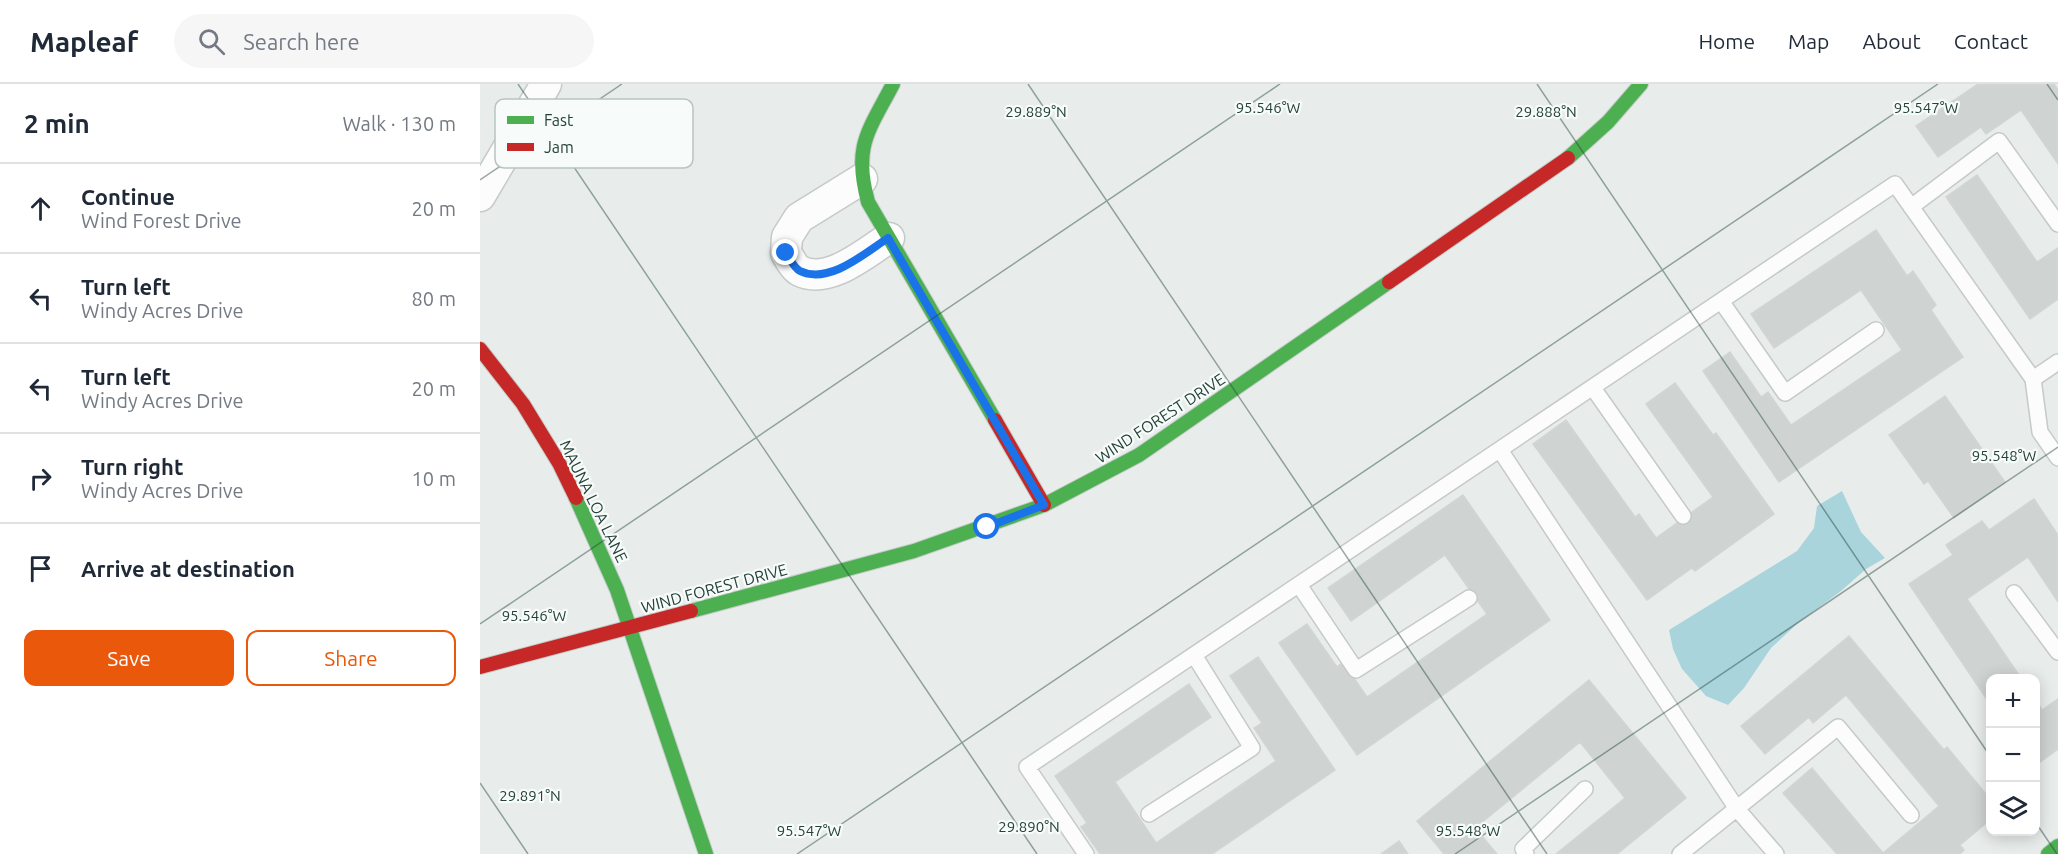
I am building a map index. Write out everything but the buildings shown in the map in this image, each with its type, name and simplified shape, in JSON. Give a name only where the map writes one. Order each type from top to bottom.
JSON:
[{"type":"street","points":[[537,99],[546,84]]},
{"type":"street","points":[[893,84],[861,154],[862,179],[868,202],[1044,505]]},
{"type":"street","name":"WIND FOREST DRIVE","points":[[480,667],[914,551],[1044,505],[1139,455],[1571,156],[1600,131],[1641,84]]},
{"type":"street","points":[[480,196],[496,168]]},
{"type":"street","points":[[862,179],[799,218],[787,237],[786,253],[798,271],[816,276],[834,272],[888,238]]},
{"type":"street","name":"MAUNA LOA LANE","points":[[480,349],[502,374],[535,421],[567,477],[600,545],[631,627],[706,854]]},
{"type":"street","points":[[2048,854],[2058,846]]},
{"type":"lane","points":[[1911,207],[2000,141],[2058,224]]},
{"type":"lane","points":[[1086,854],[1027,767],[1895,184],[2033,379],[2040,432],[2058,458]]},
{"type":"lane","points":[[1721,302],[1785,393],[1876,330]]},
{"type":"lane","points":[[2033,379],[2058,362]]},
{"type":"lane","points":[[1593,388],[1683,516]]},
{"type":"lane","points":[[1500,450],[1737,809],[1776,854]]},
{"type":"lane","points":[[1299,585],[1356,670],[1469,598]]},
{"type":"lane","points":[[2014,593],[2058,652]]},
{"type":"lane","points":[[1149,814],[1252,748],[1194,655]]},
{"type":"lane","points":[[1680,854],[1839,727],[1911,815]]},
{"type":"lane","points":[[1526,854],[1523,849],[1586,789]]},
{"type":"water","points":[[1842,491],[1861,532],[1885,558],[1866,569],[1798,623],[1771,648],[1744,688],[1728,705],[1706,696],[1682,669],[1673,649],[1669,630],[1797,551],[1814,528],[1817,506]]},
{"type":"traffic: fast","points":[[893,84],[870,128],[863,153],[862,167],[868,202],[995,420]]},
{"type":"traffic: fast","points":[[1568,158],[1608,122],[1641,84]]},
{"type":"traffic: fast","points":[[691,611],[914,551],[1044,505],[1139,455],[1389,282]]},
{"type":"traffic: fast","points":[[576,498],[617,590],[706,854]]},
{"type":"traffic: fast","points":[[2048,854],[2058,846]]},
{"type":"traffic: jam","points":[[1389,282],[1568,158]]},
{"type":"traffic: jam","points":[[480,349],[523,404],[559,463],[576,498]]},
{"type":"traffic: jam","points":[[995,420],[1044,505]]},
{"type":"traffic: jam","points":[[480,667],[691,611]]},
{"type":"route","points":[[786,253],[798,271],[816,276],[834,272],[888,238],[1044,505],[987,527]]}]
